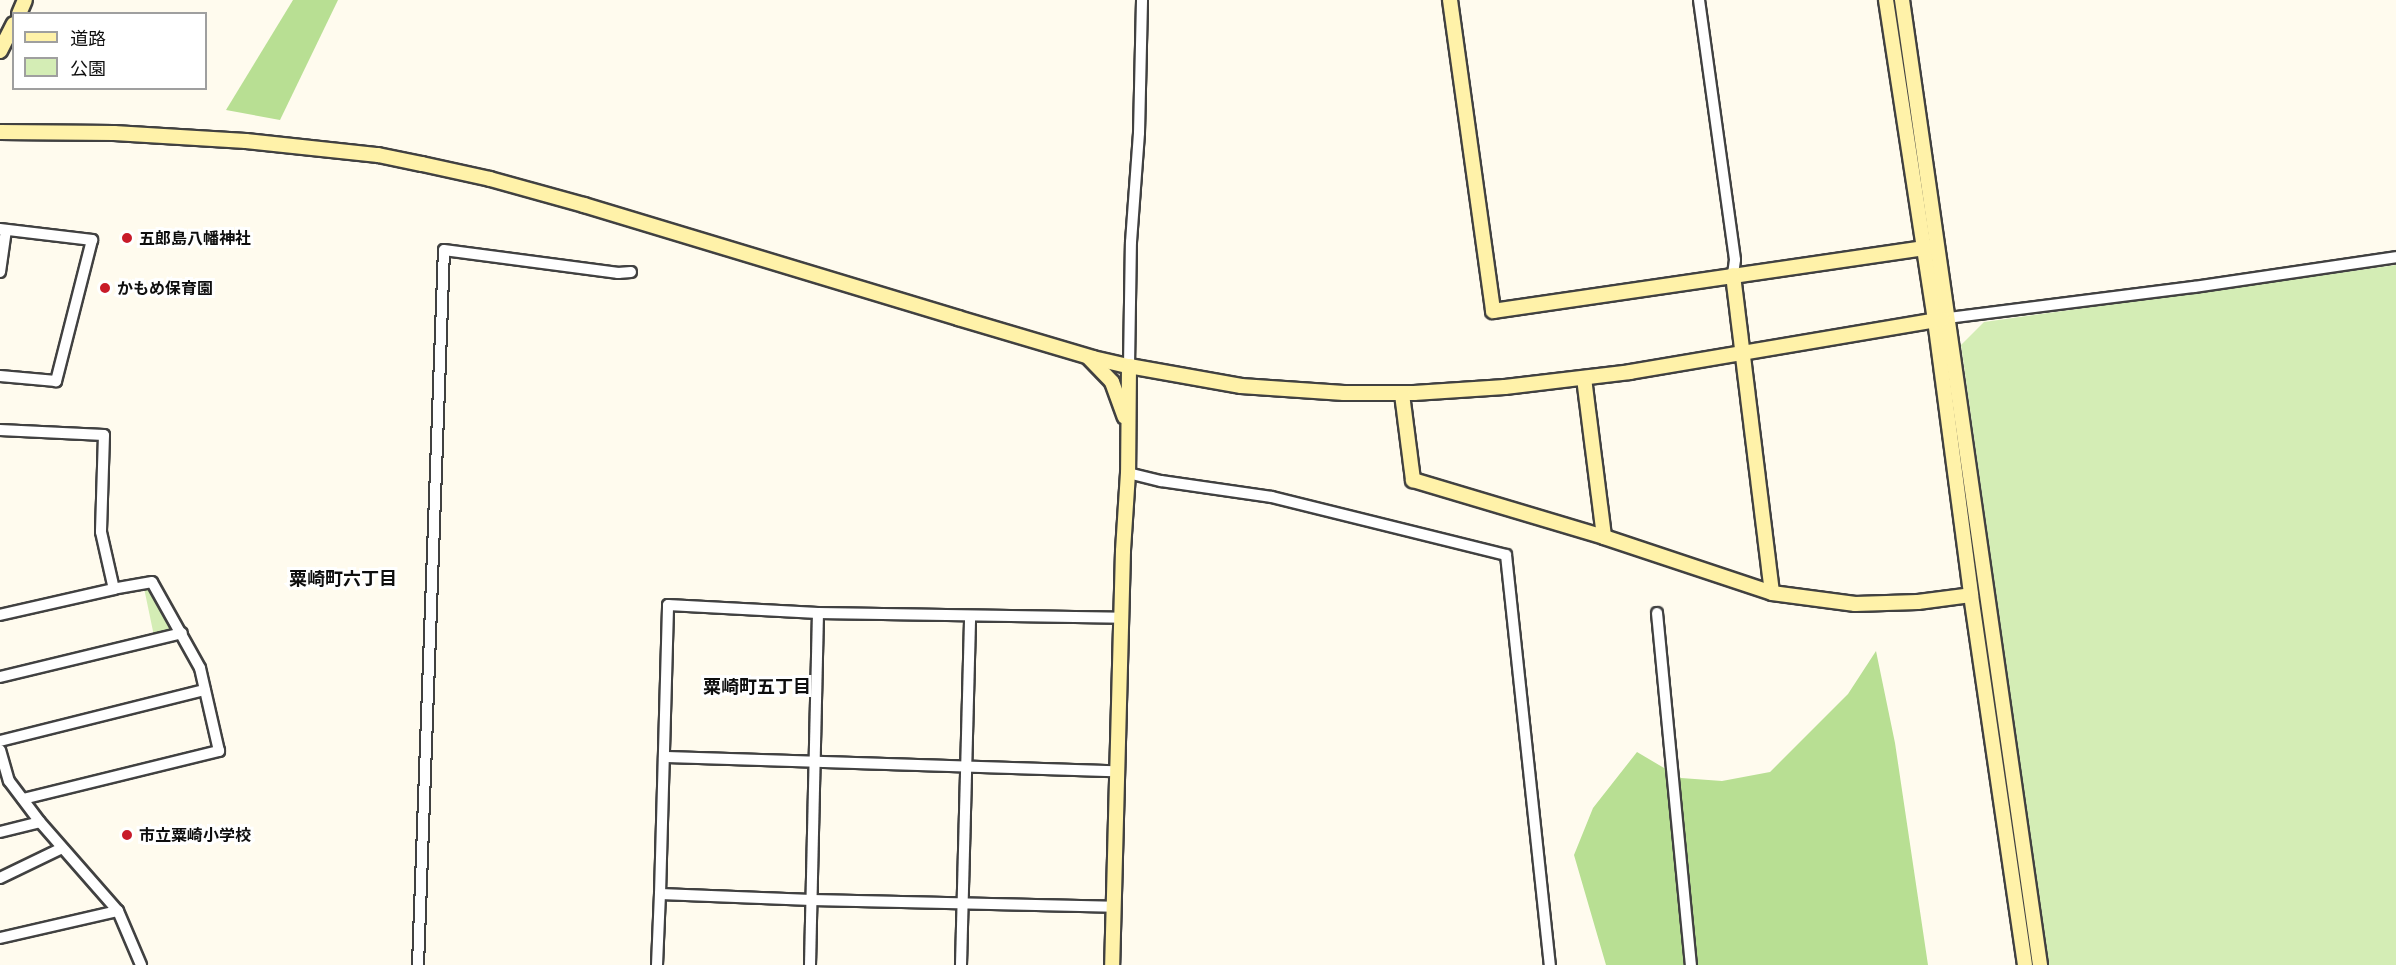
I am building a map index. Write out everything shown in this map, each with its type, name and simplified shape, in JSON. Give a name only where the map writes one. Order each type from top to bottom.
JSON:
[{"type":"street","points":[[1112,965],[1128,473],[1131,242],[1139,134],[1142,0]]},
{"type":"street","points":[[1450,0],[1493,311],[1929,247]]},
{"type":"street","points":[[1699,0],[1735,260],[1733,275],[1772,593]]},
{"type":"street","points":[[1886,0],[1942,319],[2040,965]]},
{"type":"street","points":[[1902,0],[1929,247]]},
{"type":"street","points":[[0,50],[12,28]]},
{"type":"street","points":[[0,132],[114,133],[246,141],[357,152],[422,164],[490,179],[584,205],[1087,356],[1241,386],[1344,393],[1402,394],[1505,387],[1584,378],[1942,319],[2396,257]]},
{"type":"street","points":[[0,272],[3,230],[92,240],[56,381],[0,376]]},
{"type":"street","points":[[418,965],[444,250],[618,273],[631,272]]},
{"type":"street","points":[[1942,319],[1971,595],[2025,965]]},
{"type":"street","points":[[1087,356],[1112,382],[1128,424]]},
{"type":"street","points":[[1584,378],[1604,537]]},
{"type":"street","points":[[1402,394],[1413,480],[1604,537],[1772,593],[1855,604],[1918,602],[1971,595]]},
{"type":"street","points":[[0,430],[104,435],[101,532],[114,589]]},
{"type":"street","points":[[1128,473],[1161,481],[1272,497],[1506,555],[1550,965]]},
{"type":"street","points":[[0,615],[152,582],[200,668],[219,750],[23,799]]},
{"type":"street","points":[[657,965],[668,604],[818,613],[1123,618]]},
{"type":"street","points":[[810,965],[818,613]]},
{"type":"street","points":[[1657,613],[1691,965]]},
{"type":"street","points":[[961,965],[970,616]]},
{"type":"street","points":[[0,677],[182,633]]},
{"type":"street","points":[[0,741],[205,690]]},
{"type":"street","points":[[0,750],[5,782],[23,799],[40,822],[118,911],[141,965]]},
{"type":"street","points":[[664,757],[1117,771]]},
{"type":"street","points":[[0,832],[40,822]]},
{"type":"street","points":[[0,878],[63,848]]},
{"type":"street","points":[[660,894],[1114,907]]},
{"type":"street","points":[[0,938],[118,911]]},
{"type":"green space","points":[[293,0],[338,0],[280,120],[226,110]]},
{"type":"green space","points":[[2396,265],[2396,965],[2048,965],[1961,345],[1984,322]]},
{"type":"green space","points":[[144,588],[152,588],[173,627],[171,632],[154,636]]},
{"type":"green space","points":[[1876,651],[1895,743],[1928,965],[1606,965],[1574,855],[1593,808],[1637,752],[1681,778],[1722,781],[1770,772],[1848,694]]},
{"type":"place","name":"五郎島八幡神社","points":[[127,238]]},
{"type":"place","name":"かもめ保育園","points":[[105,288]]},
{"type":"place","name":"市立粟崎小学校","points":[[127,835]]},
{"type":"district","name":"粟崎町六丁目","points":[[343,578]]},
{"type":"district","name":"粟崎町五丁目","points":[[757,686]]}]
